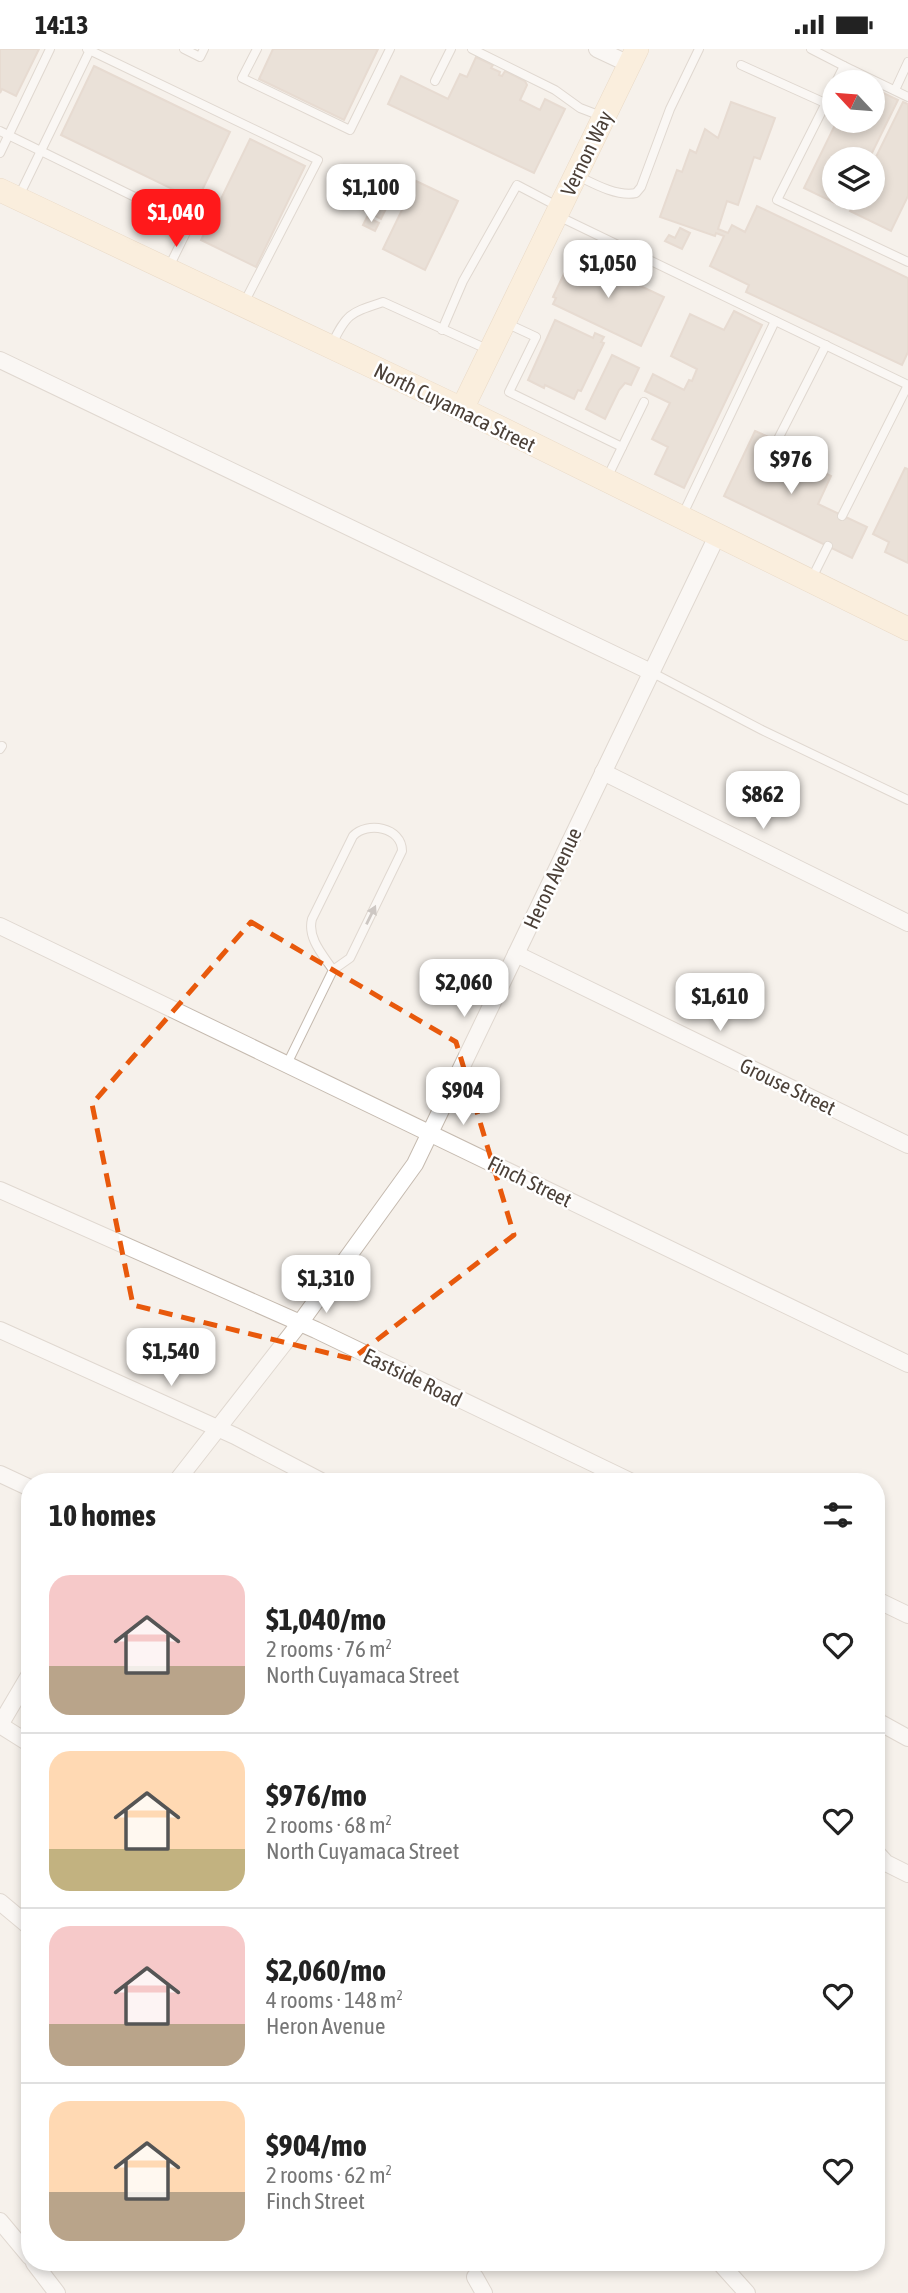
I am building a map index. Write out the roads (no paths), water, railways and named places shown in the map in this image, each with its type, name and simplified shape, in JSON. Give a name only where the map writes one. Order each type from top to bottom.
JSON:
[{"type":"main road","name":"Vernon Way","points":[[462,409],[633,57]]},
{"type":"main road","name":"North Cuyamaca Street","points":[[9,194],[462,409],[908,629]]},
{"type":"street","points":[[597,49],[633,57]]},
{"type":"street","points":[[0,360],[651,673]]},
{"type":"street","name":"Heron Avenue","points":[[183,1473],[300,1323],[415,1164],[717,535]]},
{"type":"street","points":[[603,772],[908,923]]},
{"type":"street","name":"Finch Street","points":[[0,926],[908,1364]]},
{"type":"street","name":"Grouse Street","points":[[516,954],[908,1145]]},
{"type":"street","name":"Eastside Road","points":[[0,1190],[300,1323],[613,1473]]},
{"type":"street","points":[[0,1330],[217,1429],[305,1473]]},
{"type":"street","points":[[0,1475],[21,1484]]},
{"type":"street","points":[[885,1604],[908,1615]]},
{"type":"street","points":[[21,1689],[0,1725],[21,1738]]},
{"type":"street","points":[[885,1725],[908,1738]]},
{"type":"street","points":[[885,1861],[908,1874]]},
{"type":"street","points":[[0,1902],[21,1920]]},
{"type":"street","points":[[0,2221],[21,2246]]},
{"type":"street","points":[[40,2271],[57,2293]]},
{"type":"street","points":[[727,2271],[747,2293]]},
{"type":"street","points":[[475,2277],[484,2293]]},
{"type":"lane","points":[[0,153],[4,133],[50,49]]},
{"type":"lane","points":[[184,49],[200,57],[204,49]]},
{"type":"lane","points":[[257,49],[243,78],[351,130],[390,49]]},
{"type":"lane","points":[[435,81],[451,49]]},
{"type":"lane","points":[[472,49],[555,90],[580,108],[603,117]]},
{"type":"lane","points":[[576,175],[625,193],[636,193],[642,187],[670,109],[699,49]]},
{"type":"lane","points":[[811,49],[908,97]]},
{"type":"lane","points":[[9,194],[42,152],[88,50],[317,160],[243,305]]},
{"type":"lane","points":[[895,90],[908,62]]},
{"type":"lane","points":[[741,65],[822,102]]},
{"type":"lane","points":[[842,70],[844,66]]},
{"type":"lane","points":[[822,109],[777,200],[908,262]]},
{"type":"lane","points":[[4,133],[190,224],[168,269]]},
{"type":"lane","points":[[442,330],[463,281],[517,185],[558,211],[908,385],[842,516]]},
{"type":"lane","points":[[331,347],[341,325],[352,312],[383,302],[490,351]]},
{"type":"lane","points":[[681,518],[775,321]]},
{"type":"lane","points":[[504,322],[536,337],[509,392],[622,447]]},
{"type":"lane","points":[[777,441],[825,345]]},
{"type":"lane","points":[[605,480],[644,402]]},
{"type":"lane","points":[[810,581],[828,546]]},
{"type":"lane","points":[[651,673],[908,800]]},
{"type":"lane","points":[[287,1064],[333,970],[350,958],[402,851],[402,845],[396,835],[379,828],[362,828],[353,836],[310,925],[312,937],[333,970]]}]
